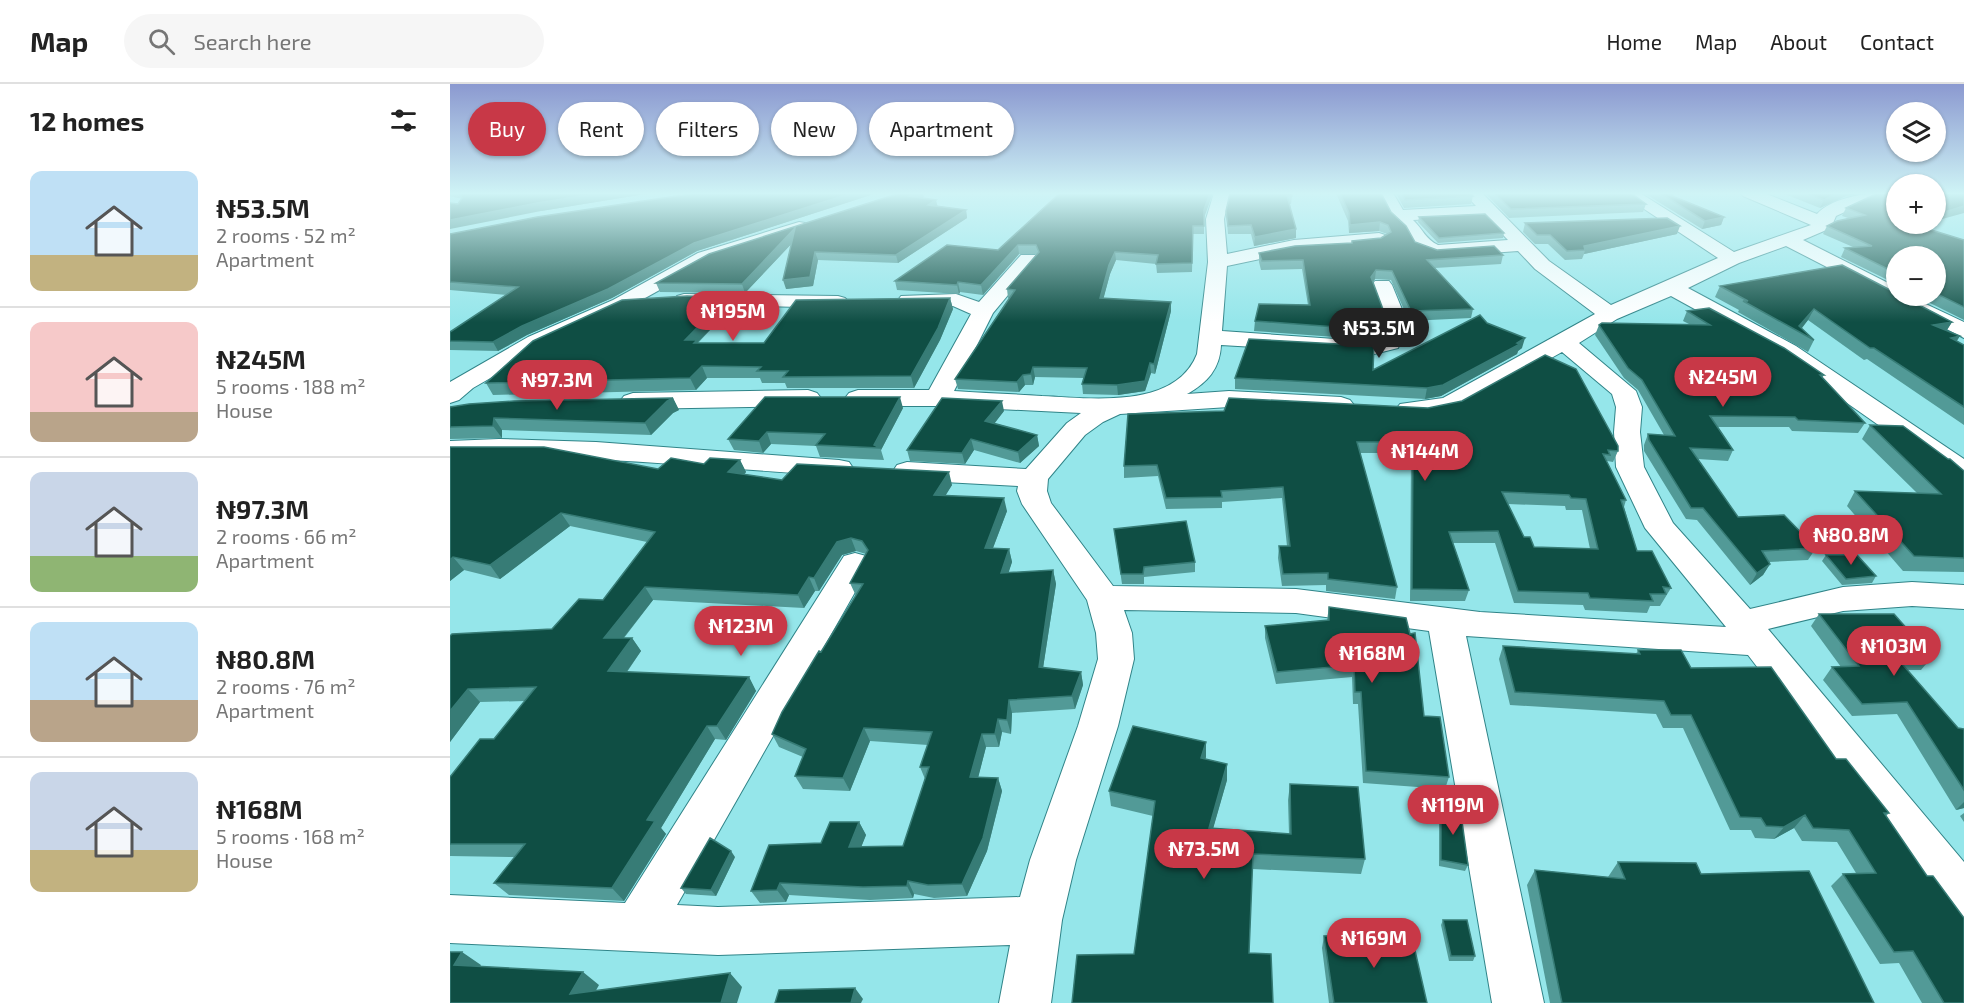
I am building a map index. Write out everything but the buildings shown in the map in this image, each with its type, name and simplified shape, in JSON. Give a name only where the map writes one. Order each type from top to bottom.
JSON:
[{"type":"street","points":[[450,395],[464,383],[536,342],[620,304],[705,257],[767,236]]},
{"type":"street","points":[[1025,1003],[1038,920],[1053,860],[1098,726],[1116,658],[1114,633],[1103,598],[1037,504],[1032,491],[1035,478],[1076,429],[1094,416],[1115,408],[1163,397],[1191,382],[1203,370],[1209,354],[1211,337],[1218,262],[1216,236]]},
{"type":"street","points":[[1417,236],[1422,245],[1435,251],[1524,245]]},
{"type":"street","points":[[1514,236],[1542,265],[1609,314]]},
{"type":"street","points":[[1696,236],[1732,259]]},
{"type":"street","points":[[1393,409],[1425,409],[1449,405],[1564,342],[1609,314],[1672,288],[1732,259],[1794,236]]},
{"type":"street","points":[[1218,262],[1294,246],[1379,239]]},
{"type":"street","points":[[1786,239],[1886,290]]},
{"type":"street","points":[[938,398],[983,311],[1028,259]]},
{"type":"street","points":[[1211,337],[1335,346],[1374,347],[1390,343],[1397,324],[1382,285]]},
{"type":"street","points":[[1672,288],[1794,354],[1964,472]]},
{"type":"street","points":[[620,304],[692,299],[807,303],[853,302]]},
{"type":"street","points":[[888,301],[956,300],[983,311]]},
{"type":"street","points":[[1917,306],[1964,331]]},
{"type":"street","points":[[1564,342],[1624,391],[1629,407],[1627,432],[1630,467],[1660,528],[1750,633],[1964,898]]},
{"type":"street","points":[[606,401],[938,398],[1115,408],[1229,399],[1359,406]]},
{"type":"street","points":[[450,411],[477,406]]},
{"type":"street","points":[[450,449],[504,446],[586,449],[1035,478]]},
{"type":"street","points":[[636,928],[855,564]]},
{"type":"street","points":[[1103,598],[1296,601],[1491,626],[1750,633],[1843,599],[1912,594],[1964,597]]},
{"type":"street","points":[[1445,621],[1518,1003]]},
{"type":"street","points":[[450,919],[718,931],[1038,920]]}]
